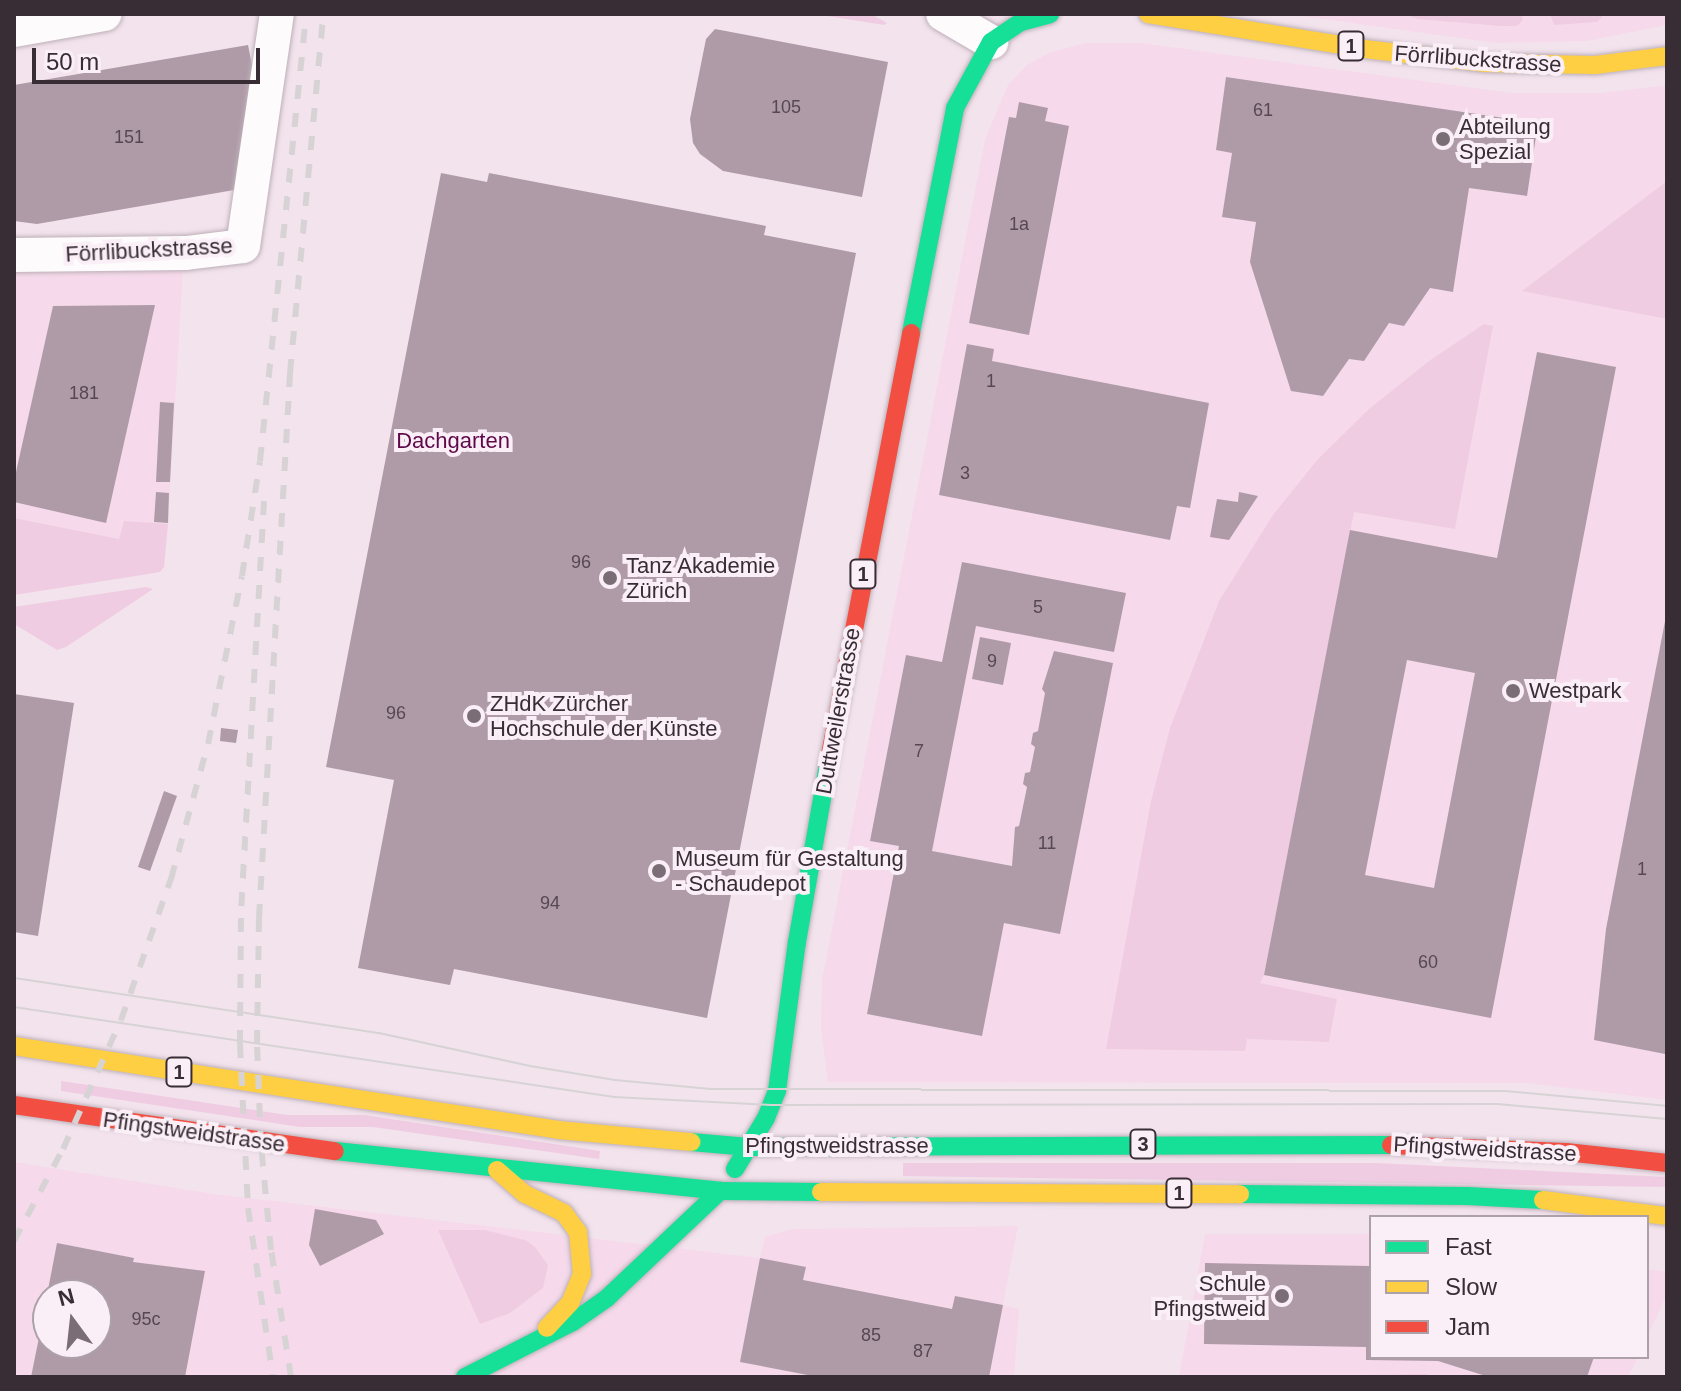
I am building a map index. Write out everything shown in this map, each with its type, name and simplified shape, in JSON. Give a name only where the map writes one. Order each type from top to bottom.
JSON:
[{"type":"main road","name":"1","points":[[991,42],[1021,22],[1050,14]]},
{"type":"main road","name":"Förrlibuckstrasse","points":[[1148,14],[1373,50],[1486,63],[1595,65],[1667,56]]},
{"type":"main road","name":"Duttweilerstrasse","points":[[506,1358],[573,1322],[607,1298],[686,1227],[720,1191],[766,1118],[778,1083],[797,942],[830,751],[955,108],[991,42]]},
{"type":"main road","name":"Pfingstweidstrasse","points":[[14,1046],[559,1130],[749,1147],[1396,1145],[1566,1152],[1667,1163]]},
{"type":"main road","name":"Pfingstweidstrasse","points":[[14,1105],[497,1170],[720,1191],[1467,1196],[1555,1201],[1667,1216]]},
{"type":"main road","points":[[465,1377],[506,1358],[558,1320],[582,1274],[578,1232],[564,1213],[525,1194],[497,1170]]},
{"type":"street","points":[[14,30],[105,14]]},
{"type":"street","name":"Förrlibuckstrasse","points":[[14,255],[186,253],[243,246],[277,14]]},
{"type":"street","points":[[943,14],[991,42]]},
{"type":"shaded area","points":[[815,14],[871,14],[887,23],[884,25]]},
{"type":"shaded area","points":[[1287,14],[1667,14],[1667,25],[1587,41],[1496,43]]},
{"type":"shaded area","points":[[1405,14],[1522,15],[1523,20],[1517,26],[1501,26],[1417,19]]},
{"type":"shaded area","points":[[1550,14],[1601,14],[1602,17],[1597,22],[1554,25]]},
{"type":"shaded area","points":[[1086,43],[1141,43],[1512,93],[1600,93],[1667,85],[1667,1100],[1527,1083],[828,1082],[821,1028],[822,980],[985,139],[1008,85],[1027,65],[1051,52]]},
{"type":"shaded area","points":[[1667,181],[1667,319],[1522,291]]},
{"type":"shaded area","points":[[14,267],[183,268],[168,524],[125,521],[119,539],[14,518]]},
{"type":"shaded area","points":[[1484,324],[1493,326],[1455,529],[1354,512],[1260,983],[1337,999],[1329,1042],[1247,1039],[1245,1051],[1106,1049],[1151,801],[1170,728],[1219,601],[1273,515],[1318,459],[1369,409],[1429,361]]},
{"type":"shaded area","points":[[14,518],[119,539],[124,521],[168,524],[164,567],[160,572],[14,595]]},
{"type":"shaded area","points":[[146,587],[153,589],[57,650],[14,624],[14,607]]},
{"type":"shaded area","points":[[61,1081],[287,1115],[364,1115],[600,1151],[599,1159],[373,1127],[300,1127],[61,1091]]},
{"type":"shaded area","points":[[14,1162],[214,1194],[760,1258],[765,1237],[793,1229],[1018,1226],[1003,1305],[1019,1309],[1014,1377],[14,1377]]},
{"type":"shaded area","points":[[903,1163],[1377,1163],[1667,1177],[1667,1187],[903,1176]]},
{"type":"shaded area","points":[[438,1230],[485,1230],[525,1240],[535,1247],[548,1265],[543,1288],[510,1313],[480,1324]]},
{"type":"shaded area","name":"Schule Pfingstweid","points":[[1205,1234],[1369,1234],[1369,1359],[1637,1359],[1628,1377],[1179,1377]]},
{"type":"shaded area","points":[[1649,1269],[1667,1272],[1667,1294],[1649,1333]]},
{"type":"shaded area","points":[[1425,1374],[1435,1377],[1295,1377],[1295,1376]]},
{"type":"building","points":[[715,29],[888,62],[862,197],[723,171],[700,154],[693,143],[690,119],[706,39]]},
{"type":"building","points":[[248,45],[252,65],[240,189],[37,224],[14,221],[14,85]]},
{"type":"building","points":[[1226,77],[1538,123],[1527,196],[1469,188],[1453,292],[1430,288],[1404,326],[1389,323],[1364,361],[1349,359],[1323,396],[1291,391],[1250,262],[1256,222],[1222,217],[1232,153],[1216,150]]},
{"type":"building","points":[[1019,102],[1048,108],[1045,121],[1069,126],[1029,335],[969,323],[1009,117],[1016,118]]},
{"type":"building","points":[[441,173],[487,182],[489,173],[766,226],[764,235],[856,253],[707,1018],[454,969],[450,985],[358,968],[394,780],[326,767]]},
{"type":"building","points":[[155,305],[106,523],[14,502],[14,481],[53,306]]},
{"type":"building","points":[[967,344],[994,349],[992,361],[1209,403],[1190,508],[1177,506],[1170,540],[939,495]]},
{"type":"building","name":"Westpark","points":[[1537,352],[1616,367],[1491,1018],[1264,975],[1350,530],[1497,558]],"holes":[[[1407,660],[1475,673],[1434,888],[1365,875]]]},
{"type":"building","points":[[160,402],[174,403],[170,482],[156,482]]},
{"type":"building","points":[[156,492],[169,493],[168,523],[154,522]]},
{"type":"building","points":[[1239,492],[1258,496],[1229,540],[1210,537],[1217,499],[1238,502]]},
{"type":"building","points":[[962,562],[1126,593],[1114,652],[976,626],[932,851],[1012,866],[1015,827],[1019,826],[1027,787],[1023,784],[1025,773],[1030,772],[1035,747],[1031,744],[1033,733],[1038,731],[1045,693],[1042,689],[1054,651],[1113,663],[1060,934],[1004,923],[982,1036],[867,1014],[899,846],[870,841],[906,655],[942,662]]},
{"type":"building","points":[[1666,616],[1665,1054],[1594,1040],[1606,929]]},
{"type":"building","points":[[980,637],[1011,643],[1003,685],[972,679]]},
{"type":"building","points":[[14,694],[74,703],[38,936],[14,932]]},
{"type":"building","points":[[221,728],[238,730],[236,743],[220,741]]},
{"type":"building","points":[[164,791],[177,796],[150,871],[138,867]]},
{"type":"building","points":[[315,1209],[376,1220],[384,1234],[320,1266],[309,1245]]},
{"type":"building","points":[[57,1243],[134,1258],[133,1262],[205,1271],[185,1377],[31,1377],[35,1359],[112,1359],[112,1279],[50,1279]]},
{"type":"building","points":[[760,1258],[806,1267],[803,1280],[952,1309],[955,1296],[1003,1305],[989,1377],[818,1377],[740,1362]]},
{"type":"building","points":[[1205,1263],[1369,1266],[1369,1359],[1593,1359],[1587,1377],[1489,1377],[1438,1361],[1366,1360],[1366,1347],[1204,1344]]},
{"type":"tram line","points":[[14,978],[379,1033],[530,1066],[615,1080],[711,1089],[1506,1091],[1667,1106]]},
{"type":"tram line","points":[[14,1007],[614,1097],[772,1105],[1497,1104],[1667,1119]]},
{"type":"railway","points":[[14,1241],[63,1149],[121,1020],[171,879],[208,744],[242,576],[260,461],[306,14]]},
{"type":"railway","points":[[291,1377],[271,1250],[261,1145],[257,1044],[259,918],[290,373],[323,14]]},
{"type":"railway","points":[[264,501],[241,918],[240,1044],[248,1208],[273,1377]]},
{"type":"traffic: fast","points":[[911,333],[955,108],[991,42],[1021,22],[1050,14]]},
{"type":"traffic: fast","points":[[735,1169],[766,1118],[777,1091],[797,942],[828,765]]},
{"type":"traffic: fast","points":[[691,1142],[749,1147],[1391,1145]]},
{"type":"traffic: fast","points":[[335,1151],[720,1191],[821,1192]]},
{"type":"traffic: fast","points":[[465,1377],[573,1322],[607,1298],[720,1191]]},
{"type":"traffic: fast","points":[[1240,1194],[1467,1196],[1543,1200]]},
{"type":"traffic: slow","points":[[1148,14],[1373,50],[1486,63],[1595,65],[1667,56]]},
{"type":"traffic: slow","points":[[14,1046],[559,1130],[691,1142]]},
{"type":"traffic: slow","points":[[497,1170],[525,1194],[564,1213],[578,1232],[582,1274],[570,1303],[547,1328]]},
{"type":"traffic: slow","points":[[821,1192],[1240,1194]]},
{"type":"traffic: slow","points":[[1543,1200],[1667,1216]]},
{"type":"traffic: jam","points":[[828,765],[911,333]]},
{"type":"traffic: jam","points":[[14,1105],[335,1151]]},
{"type":"traffic: jam","points":[[1391,1145],[1566,1152],[1667,1163]]},
{"type":"place","name":"Abteilung Spezial","points":[[1443,139]]},
{"type":"place","name":"Tanz Akademie Zürich","points":[[610,578]]},
{"type":"place","name":"Westpark","points":[[1513,691]]},
{"type":"place","name":"ZHdK Zürcher Hochschule der Künste","points":[[474,716]]},
{"type":"place","name":"Museum für Gestaltung - Schaudepot","points":[[659,871]]},
{"type":"place","name":"Schule Pfingstweid","points":[[1282,1296]]},
{"type":"park label","name":"Dachgarten","points":[[453,441]]}]
